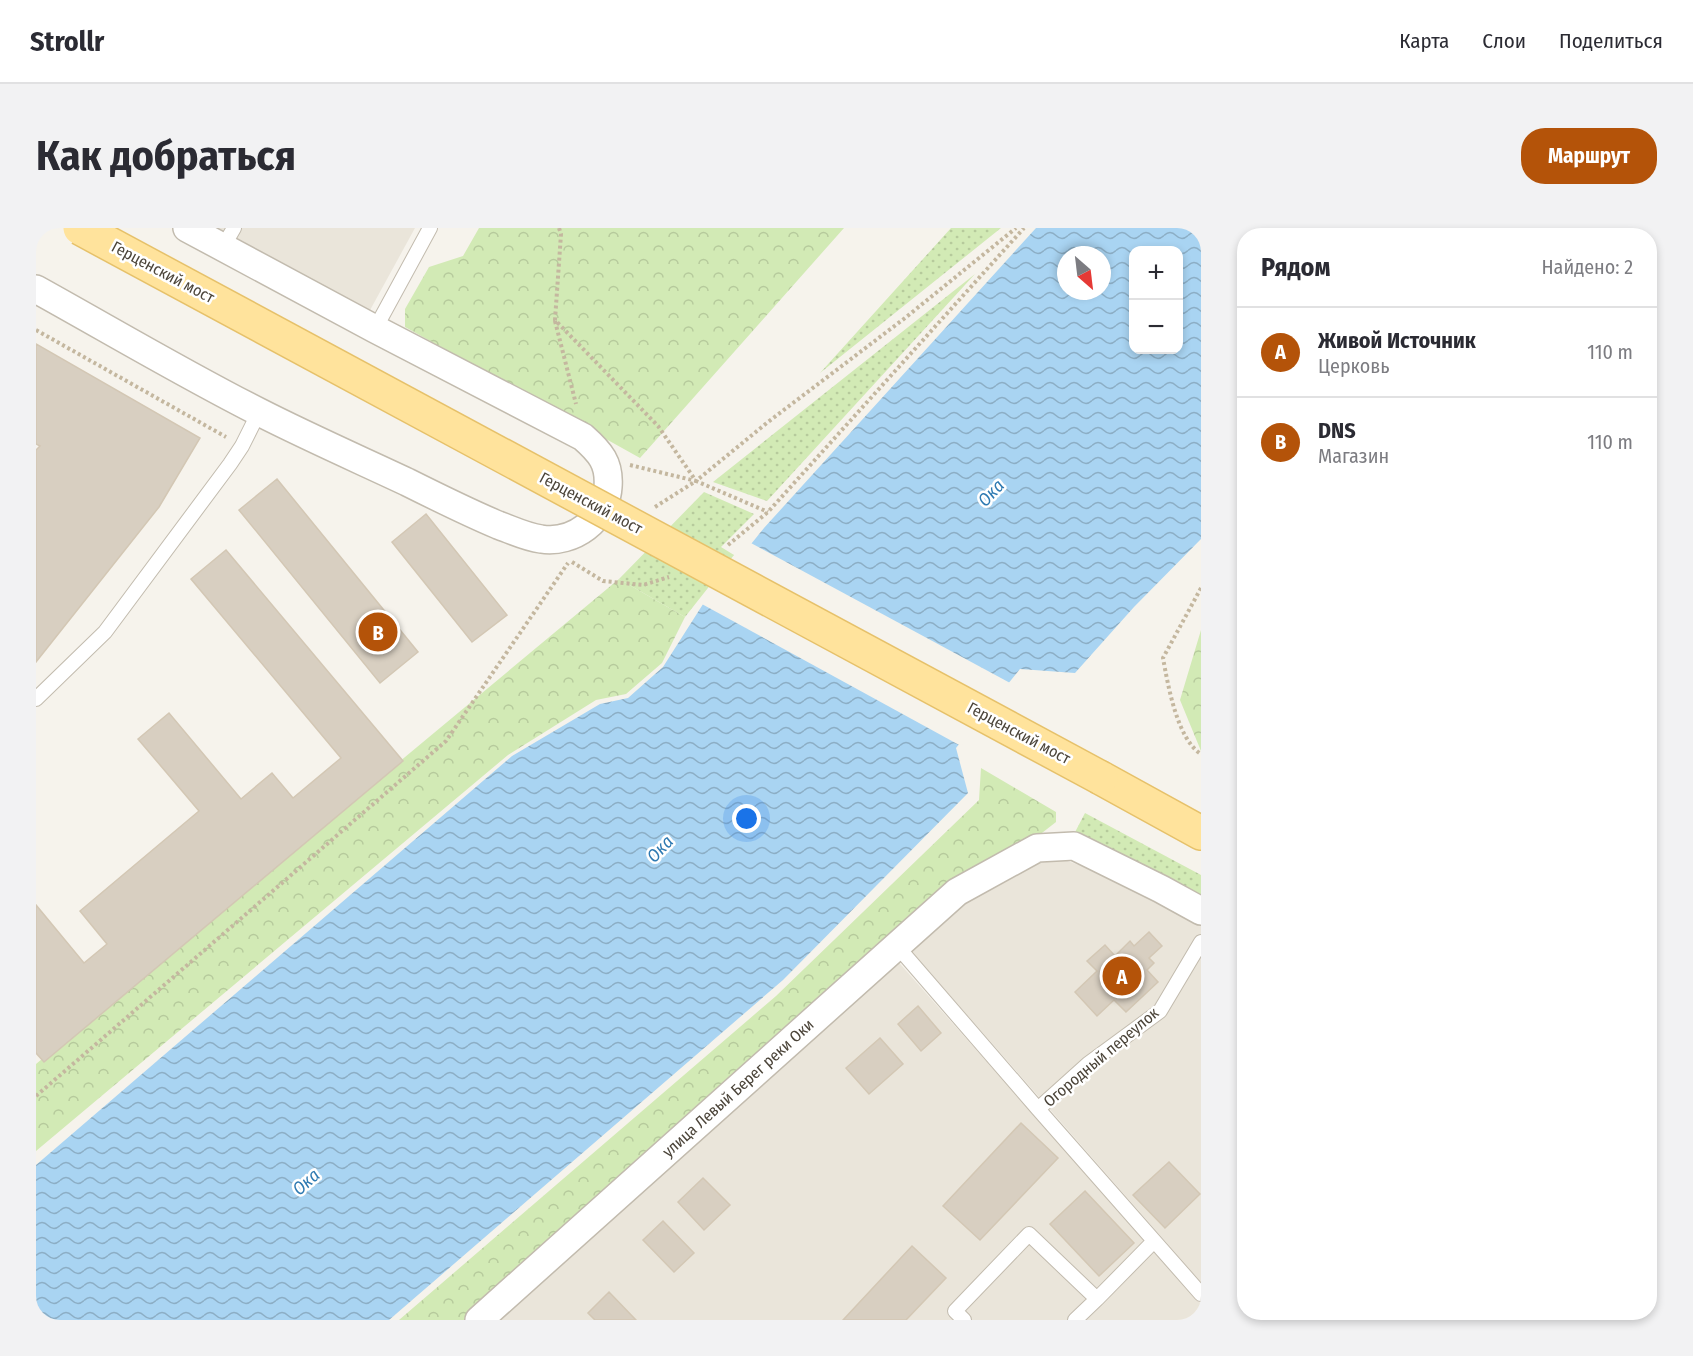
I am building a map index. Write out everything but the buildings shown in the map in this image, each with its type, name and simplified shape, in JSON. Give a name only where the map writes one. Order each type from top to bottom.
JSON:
[{"type":"main road","name":"Герценский мост","points":[[80,228],[1201,832]]},
{"type":"street","points":[[36,289],[259,412],[521,534],[541,539],[560,540],[590,524],[600,510],[608,491],[609,472],[603,458],[583,436],[375,329],[229,237],[187,228]]},
{"type":"street","name":"улица Левый Берег реки Оки","points":[[479,1320],[957,892],[1037,848],[1074,846],[1201,911]]},
{"type":"lane","points":[[375,329],[430,228]]},
{"type":"lane","points":[[36,699],[105,632],[242,446],[259,412]]},
{"type":"lane","name":"Огородный переулок","points":[[1038,1109],[1088,1064],[1160,1011],[1201,942]]},
{"type":"lane","points":[[897,946],[1201,1294]]},
{"type":"lane","points":[[964,1320],[955,1311],[1029,1234],[1096,1299]]},
{"type":"lane","points":[[1075,1320],[1154,1241]]},
{"type":"path","points":[[559,228],[561,234],[555,320],[577,409]]},
{"type":"path","points":[[651,510],[696,481],[1016,228]]},
{"type":"path","points":[[603,458],[696,481],[768,512],[1024,228]]},
{"type":"path","points":[[555,320],[658,426],[696,481]]},
{"type":"path","points":[[36,330],[242,446]]},
{"type":"path","points":[[36,1096],[446,741],[570,561],[580,554]]},
{"type":"path","points":[[1201,588],[1163,658],[1173,710],[1194,750],[1201,754]]},
{"type":"shaded area","points":[[211,228],[415,228],[369,312]]},
{"type":"shaded area","points":[[1048,854],[1157,893],[1201,918],[1201,1282],[905,944],[962,894]]},
{"type":"shaded area","points":[[894,957],[1201,1304],[1201,1320],[496,1320]]},
{"type":"green space","points":[[479,228],[844,228],[640,458],[405,327],[405,309],[429,267],[463,256]]},
{"type":"green space","points":[[951,228],[1001,228],[820,373]]},
{"type":"green space","points":[[975,274],[767,501],[713,482]]},
{"type":"green space","points":[[704,492],[754,514],[721,547],[734,555],[685,617],[619,579]]},
{"type":"green space","points":[[619,579],[685,617],[662,663],[626,694],[596,700],[508,755],[36,1151],[36,1064]]},
{"type":"green space","points":[[1201,630],[1201,751],[1180,700]]},
{"type":"green space","points":[[981,768],[1056,812],[1056,822],[1006,861],[471,1320],[399,1320],[776,996],[979,800]]},
{"type":"green space","points":[[1085,813],[1201,875],[1201,901],[1073,836]]},
{"type":"water","name":"Ока","points":[[1036,228],[1201,228],[1201,539],[1134,607],[1075,673],[1020,669],[956,748],[968,793],[783,980],[389,1320],[36,1320],[36,1165],[512,756],[600,704],[628,698],[663,667],[705,601],[764,528]]},
{"type":"pier","points":[[749,542],[1012,684],[961,746],[700,603]]},
{"type":"place","name":"DNS","points":[[378,632]]},
{"type":"place","name":"Живой Источник","points":[[1122,976]]}]
